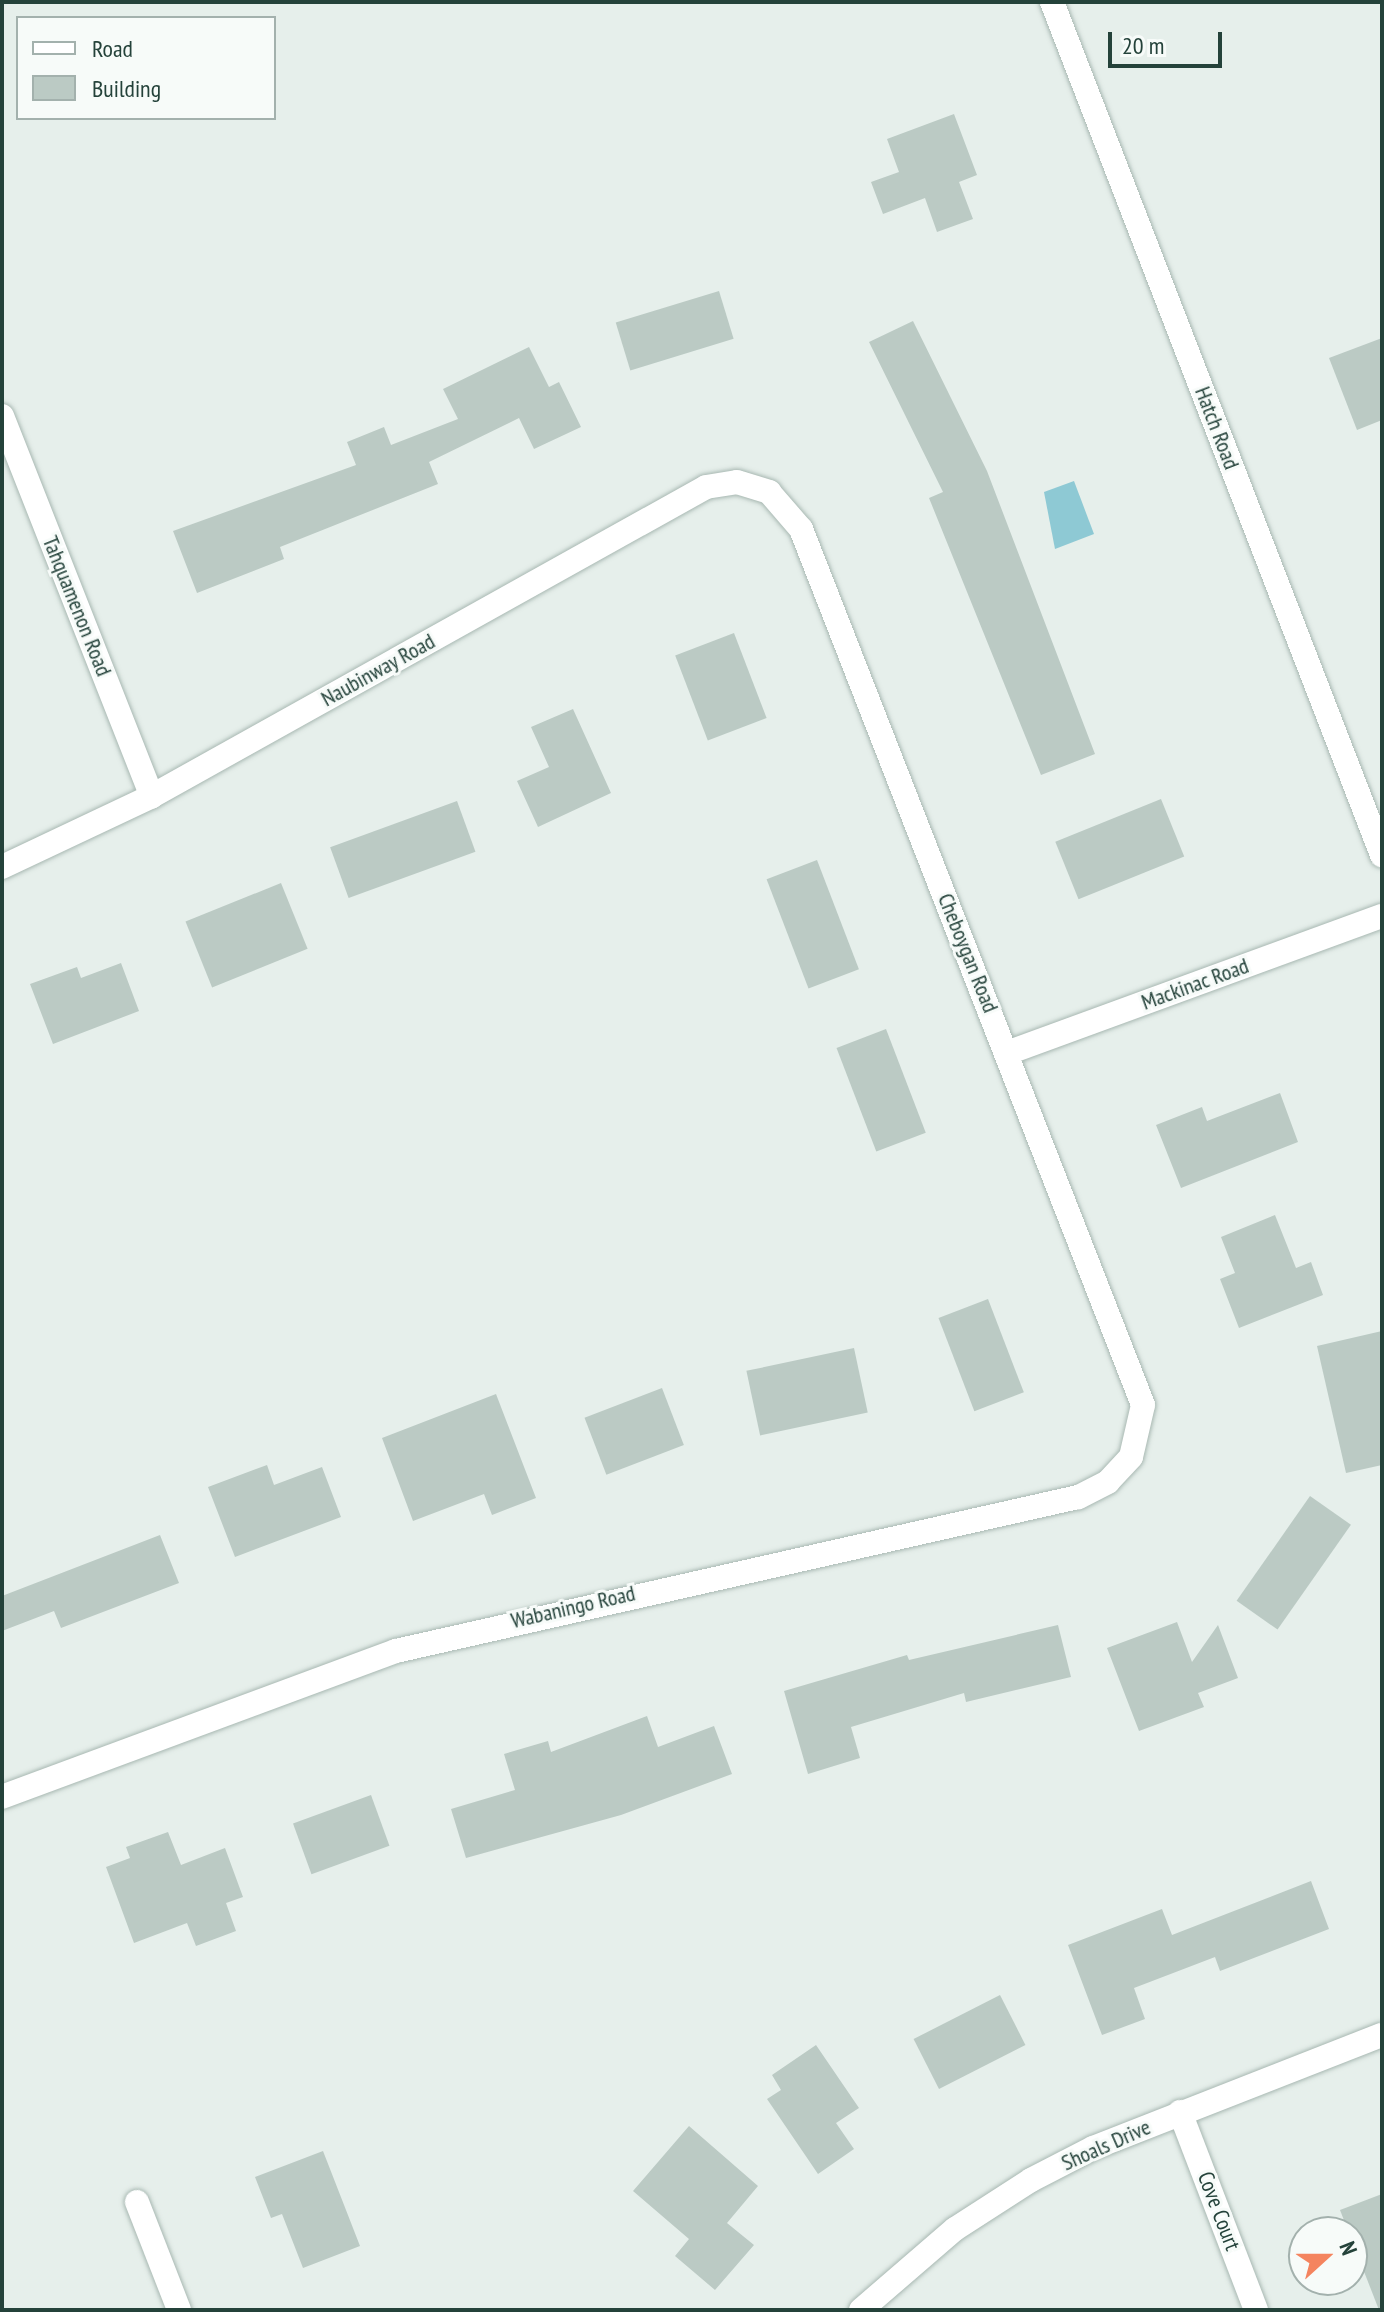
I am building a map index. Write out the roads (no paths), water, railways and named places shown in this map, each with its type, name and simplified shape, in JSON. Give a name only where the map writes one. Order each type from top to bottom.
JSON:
[{"type":"street","name":"Hatch Road","points":[[1052,2],[1382,855]]},
{"type":"street","name":"Tahquamenon Road","points":[[2,416],[152,796]]},
{"type":"street","name":"Naubinway Road","points":[[2,867],[152,796],[694,493],[720,483],[754,485]]},
{"type":"street","name":"Cheboygan Road","points":[[754,485],[782,501],[801,529],[1140,1391],[1138,1441]]},
{"type":"street","name":"Mackinac Road","points":[[1007,1053],[1382,916]]},
{"type":"street","name":"Wabaningo Road","points":[[2,1797],[396,1651],[1078,1497],[1108,1482],[1138,1441]]},
{"type":"street","name":"Shoals Drive","points":[[861,2310],[992,2203],[1093,2148],[1382,2035]]},
{"type":"street","name":"Cove Court","points":[[1180,2112],[1256,2310]]},
{"type":"street","points":[[137,2202],[179,2310]]},
{"type":"water","points":[[1074,481],[1094,534],[1055,549],[1044,492]]}]
